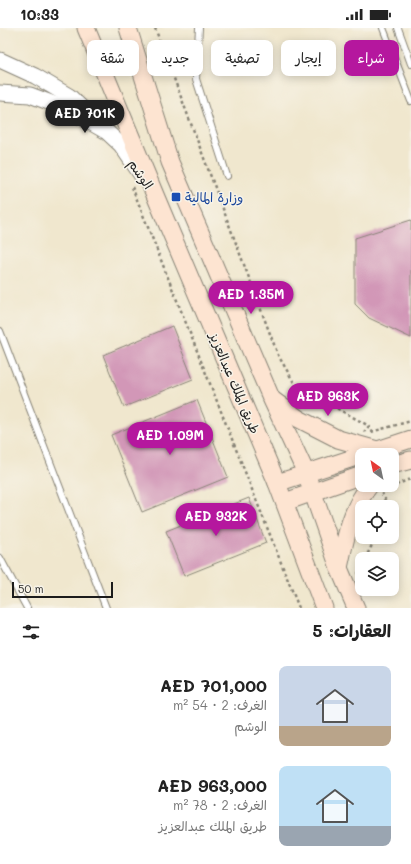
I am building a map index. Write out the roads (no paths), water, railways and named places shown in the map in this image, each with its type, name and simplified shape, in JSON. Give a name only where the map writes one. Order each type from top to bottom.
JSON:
[{"type":"main road","name":"طريق الملك عبدالعزيز","points":[[86,28],[285,502],[324,608]]},
{"type":"main road","points":[[128,28],[170,162],[272,400],[306,473],[339,568],[356,608]]},
{"type":"main road","points":[[272,400],[299,419],[338,439],[369,448]]},
{"type":"main road","points":[[382,448],[411,439]]},
{"type":"main road","points":[[277,483],[355,457]]},
{"type":"main road","points":[[399,464],[411,460]]},
{"type":"main road","points":[[285,502],[355,477]]},
{"type":"main road","points":[[339,568],[344,542],[353,516],[374,492]]},
{"type":"street","points":[[0,60],[35,76],[69,96],[107,132]]},
{"type":"street","name":"الوشم","points":[[0,93],[30,95],[67,109],[107,132],[121,145],[155,195]]},
{"type":"lane","points":[[199,28],[196,80],[227,176]]},
{"type":"lane","points":[[383,28],[411,101]]},
{"type":"lane","points":[[398,28],[411,64]]},
{"type":"lane","points":[[0,331],[106,608]]},
{"type":"lane","points":[[0,558],[27,608]]},
{"type":"place","name":"وزارة المالية","points":[[176,197]]}]
